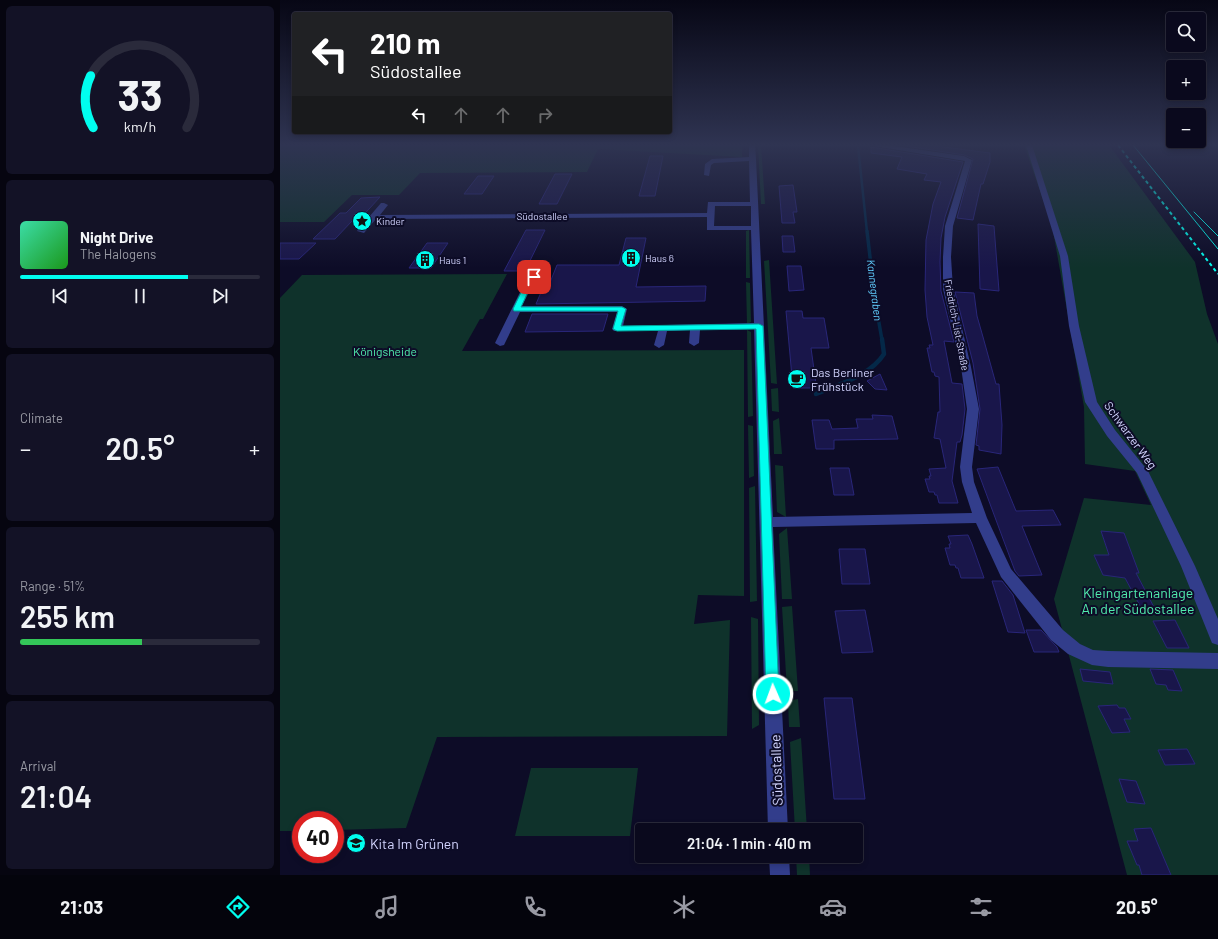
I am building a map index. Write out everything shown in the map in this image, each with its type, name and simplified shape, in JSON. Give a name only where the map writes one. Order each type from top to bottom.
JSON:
[{"type":"street","name":"Südostallee","points":[[754,186],[778,823]]},
{"type":"street","name":"Friedrich-List-Straße","points":[[961,186],[949,226],[946,257],[948,289],[966,367],[972,410],[966,467],[968,482],[980,518],[1006,573],[1057,635],[1074,649],[1092,657],[1108,659],[1218,661]]},
{"type":"street","name":"Schwarzer Weg","points":[[1042,186],[1064,256],[1074,326],[1091,402],[1111,433],[1142,471],[1188,566],[1218,638]]},
{"type":"street","points":[[755,204],[711,204],[712,215],[710,228],[755,228]]},
{"type":"street","points":[[361,231],[384,205]]},
{"type":"street","name":"Südostallee","points":[[373,217],[712,215]]},
{"type":"street","points":[[500,343],[530,280],[534,277]]},
{"type":"street","points":[[517,309],[622,309],[617,329],[695,329],[759,326]]},
{"type":"street","points":[[659,345],[663,328]]},
{"type":"street","points":[[694,343],[695,329]]},
{"type":"street","points":[[766,522],[980,518]]},
{"type":"street","points":[[779,863],[780,875]]},
{"type":"green space","points":[[280,186],[408,186],[399,195],[352,195],[324,222],[280,222]]},
{"type":"green space","points":[[760,186],[764,186],[765,204],[761,204]]},
{"type":"green space","name":"Kleingartenanlage An der Südostallee","points":[[1038,186],[1139,186],[1195,262],[1207,314],[1218,344],[1218,875],[1127,875],[1054,599],[1084,498],[1151,505],[1135,471],[1085,464],[1084,407],[1052,225]]},
{"type":"green space","points":[[749,230],[750,278],[746,278],[746,231]]},
{"type":"green space","points":[[769,260],[777,384],[771,383],[764,261]]},
{"type":"green space","name":"Königsheide","points":[[507,274],[483,319],[480,319],[462,351],[744,350],[744,596],[698,595],[694,624],[730,620],[727,736],[437,737],[406,828],[344,830],[344,811],[292,811],[292,831],[280,831],[280,298],[302,275]]},
{"type":"green space","points":[[746,282],[750,283],[751,322],[747,324]]},
{"type":"green space","points":[[747,330],[751,332],[753,416],[748,417]]},
{"type":"green space","points":[[778,388],[779,412],[772,411],[771,389]]},
{"type":"green space","points":[[779,418],[782,454],[774,454],[773,421]]},
{"type":"green space","points":[[748,425],[753,426],[754,476],[749,478]]},
{"type":"green space","points":[[775,465],[783,466],[786,517],[777,512]]},
{"type":"green space","points":[[755,486],[757,601],[750,602],[749,488]]},
{"type":"green space","points":[[787,528],[792,599],[782,599],[779,534]]},
{"type":"green space","points":[[792,606],[798,691],[787,691],[782,607]]},
{"type":"green space","points":[[751,617],[758,619],[759,725],[752,729]]},
{"type":"green space","points":[[798,699],[800,727],[789,727],[788,701]]},
{"type":"green space","points":[[801,738],[807,823],[795,823],[790,742]]},
{"type":"green space","points":[[531,768],[638,768],[630,836],[515,836]]},
{"type":"green space","points":[[796,863],[809,863],[810,875],[797,875]]},
{"type":"building","points":[[470,186],[487,186],[482,194],[464,194]]},
{"type":"building","points":[[549,186],[566,186],[557,204],[539,204]]},
{"type":"building","points":[[642,186],[657,186],[655,196],[639,196]]},
{"type":"building","points":[[779,186],[793,186],[797,212],[793,212],[795,223],[782,223]]},
{"type":"building","points":[[940,186],[955,186],[945,217],[941,238],[940,262],[941,291],[954,342],[944,341],[952,383],[962,384],[965,409],[962,435],[960,442],[957,442],[952,481],[958,503],[939,503],[937,495],[935,495],[934,492],[929,492],[925,479],[930,479],[929,476],[931,476],[929,469],[946,468],[940,439],[934,438],[938,412],[940,412],[939,377],[935,376],[934,372],[932,372],[927,348],[930,348],[929,345],[933,345],[927,317],[925,290],[926,240],[933,204]]},
{"type":"building","points":[[966,186],[981,186],[973,220],[957,218]]},
{"type":"building","points":[[380,197],[358,221],[352,221],[335,239],[313,239],[340,213],[346,213],[361,198]]},
{"type":"building","points":[[978,224],[994,226],[999,291],[980,289]]},
{"type":"building","points":[[526,230],[545,230],[525,271],[504,271]]},
{"type":"building","points":[[782,236],[793,236],[795,252],[783,252]]},
{"type":"building","points":[[626,238],[646,238],[636,287],[706,286],[705,301],[536,304],[542,290],[547,290],[557,265],[619,265]]},
{"type":"building","points":[[280,243],[316,243],[299,259],[280,259]]},
{"type":"building","points":[[427,243],[448,243],[431,268],[409,268]]},
{"type":"building","points":[[787,266],[801,266],[804,290],[789,291]]},
{"type":"building","points":[[955,292],[974,293],[977,316],[996,384],[999,384],[1002,425],[1001,454],[979,450],[979,446],[976,445],[980,409],[973,363]]},
{"type":"building","points":[[786,311],[802,311],[803,318],[824,318],[829,348],[811,348],[816,384],[811,384],[812,388],[793,388]]},
{"type":"building","points":[[532,314],[608,314],[603,331],[525,332]]},
{"type":"building","points":[[880,374],[887,390],[875,389],[867,381]]},
{"type":"building","points":[[872,415],[892,416],[898,439],[834,440],[834,449],[816,449],[812,420],[829,420],[832,429],[858,428],[856,419],[873,419]]},
{"type":"building","points":[[998,467],[1016,511],[1053,510],[1061,525],[1022,526],[1042,575],[1019,576],[1015,571],[977,469]]},
{"type":"building","points":[[830,468],[849,468],[854,495],[834,495]]},
{"type":"building","points":[[1101,531],[1124,533],[1139,573],[1136,573],[1157,613],[1144,613],[1125,578],[1103,575],[1094,555],[1109,555]]},
{"type":"building","points":[[968,535],[984,578],[961,578],[958,568],[956,568],[955,565],[950,565],[945,548],[950,548],[949,544],[951,544],[948,536]]},
{"type":"building","points":[[839,549],[865,549],[870,584],[842,584]]},
{"type":"building","points":[[992,581],[1002,581],[1013,595],[1025,633],[1008,632]]},
{"type":"building","points":[[865,610],[873,652],[842,653],[835,611]]},
{"type":"building","points":[[1175,620],[1189,648],[1167,648],[1153,621]]},
{"type":"building","points":[[1026,630],[1041,630],[1057,647],[1059,652],[1034,652]]},
{"type":"building","points":[[1080,669],[1110,672],[1113,684],[1083,681]]},
{"type":"building","points":[[1150,669],[1173,670],[1182,691],[1168,690],[1166,685],[1156,684]]},
{"type":"building","points":[[824,698],[852,698],[865,799],[834,799]]},
{"type":"building","points":[[1117,705],[1119,708],[1125,708],[1131,719],[1124,719],[1130,732],[1112,733],[1098,706]]},
{"type":"building","points":[[1187,749],[1195,764],[1165,765],[1158,750]]},
{"type":"building","points":[[1119,779],[1136,781],[1145,804],[1127,802]]},
{"type":"building","points":[[1151,828],[1171,875],[1142,875],[1139,865],[1137,865],[1127,841],[1138,841],[1134,829]]},
{"type":"waterway","name":"Kannegraben","points":[[862,186],[867,232]]},
{"type":"waterway","name":"Kannegraben","points":[[867,231],[875,300],[882,340]]},
{"type":"waterway","name":"Kannegraben","points":[[816,394],[844,383],[871,368],[884,354],[882,339]]},
{"type":"tram line","points":[[1166,186],[1218,249]]},
{"type":"tram line","points":[[1194,212],[1218,236]]},
{"type":"railway","points":[[1150,186],[1218,274]]},
{"type":"place","name":"Kinder","points":[[362,221]]},
{"type":"place","name":"Haus 6","points":[[631,258]]},
{"type":"place","name":"Haus 1","points":[[425,260]]},
{"type":"place","name":"Das Berliner Frühstück","points":[[797,379]]},
{"type":"place","name":"Kita Im Grünen","points":[[356,843]]},
{"type":"route","points":[[534,277],[530,280],[517,309],[622,309],[617,329],[695,329],[705,327],[759,326],[773,694]]}]
